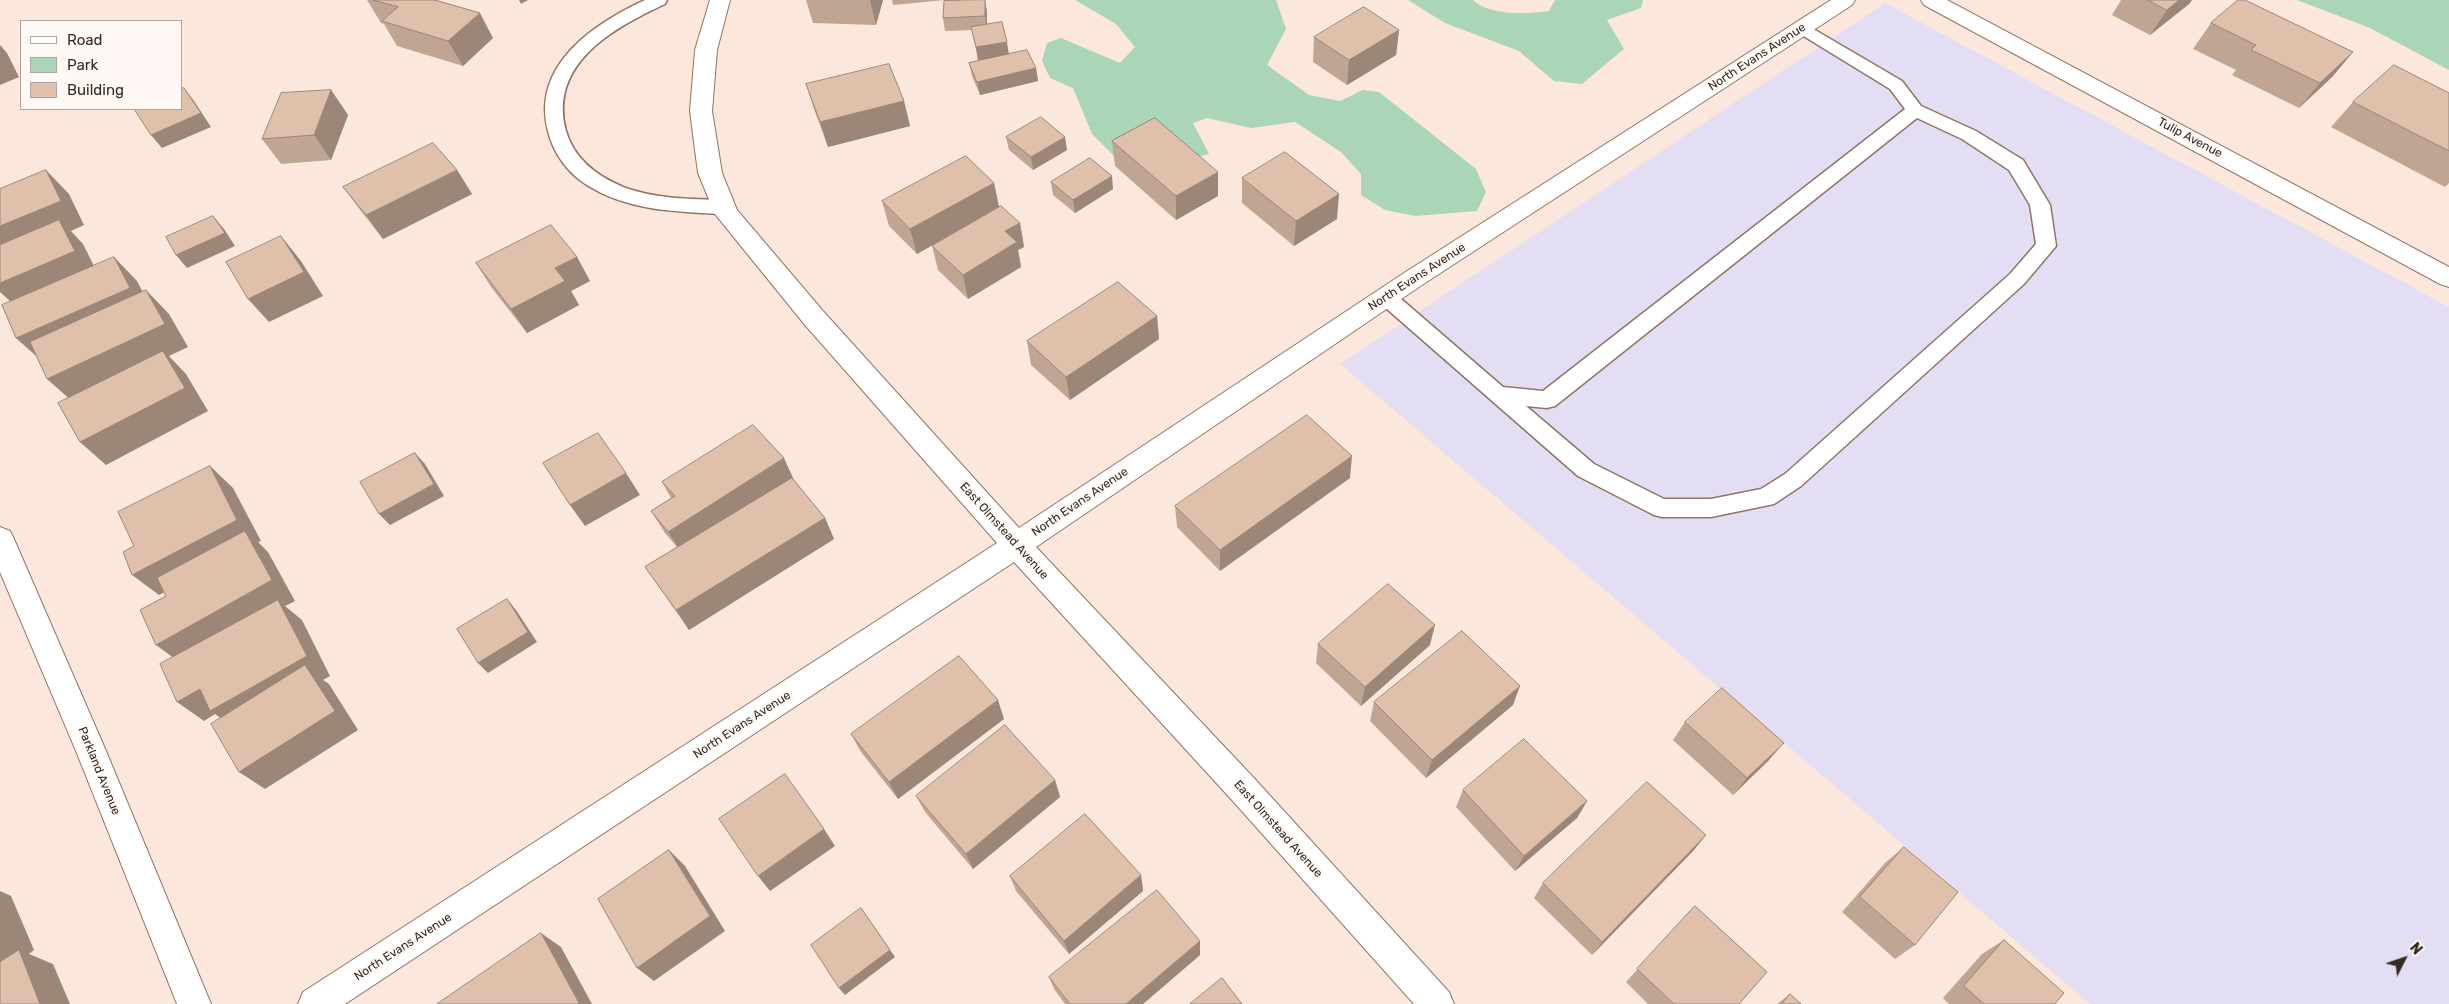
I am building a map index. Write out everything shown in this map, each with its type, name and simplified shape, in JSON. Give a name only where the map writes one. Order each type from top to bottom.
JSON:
[{"type":"street","name":"East Olmstead Avenue","points":[[720,0],[706,50],[701,111],[710,173],[724,207],[814,318],[1016,545],[1242,788],[1437,1004]]},
{"type":"street","name":"North Evans Avenue","points":[[315,1004],[1016,545],[1386,297],[1845,0]]},
{"type":"street","name":"Tulip Avenue","points":[[1931,0],[2449,278]]},
{"type":"street","name":"Parkland Avenue","points":[[0,540],[91,751],[194,1004]]},
{"type":"lane","points":[[659,0],[630,12],[589,39],[575,53],[562,73],[554,94],[552,124],[565,153],[580,171],[601,185],[651,202],[724,207]]},
{"type":"lane","points":[[1386,297],[1586,470],[1662,508],[1712,508],[1766,497],[1793,480],[2017,279],[2046,246],[2040,205],[2016,165],[1969,135],[1915,110],[1896,85],[1803,28]]},
{"type":"lane","points":[[1498,395],[1547,400],[1915,110]]},
{"type":"shaded area","points":[[1885,3],[2449,307],[2449,1004],[2090,1004],[1340,364]]},
{"type":"green space","points":[[1075,0],[1276,0],[1286,29],[1267,65],[1309,95],[1340,101],[1363,90],[1379,92],[1476,169],[1486,192],[1477,211],[1415,216],[1385,210],[1361,195],[1361,174],[1341,152],[1295,122],[1251,128],[1207,118],[1193,123],[1209,154],[1137,172],[1125,167],[1092,134],[1073,88],[1050,78],[1042,61],[1047,43],[1061,38],[1120,63],[1135,47],[1116,24]]},
{"type":"green space","points":[[1408,0],[1473,0],[1489,9],[1509,13],[1531,13],[1549,11],[1555,0],[1643,0],[1641,8],[1607,20],[1624,49],[1582,84],[1554,81],[1519,51],[1445,23]]},
{"type":"green space","points":[[2297,0],[2449,0],[2449,70],[2370,28]]},
{"type":"building","points":[[373,0],[435,0],[480,13],[448,41],[382,21],[398,7]]},
{"type":"building","points":[[985,0],[985,16],[943,18],[944,1]]},
{"type":"building","points":[[2148,0],[2179,0],[2167,10]]},
{"type":"building","points":[[2238,0],[2245,0],[2353,52],[2320,83],[2251,50],[2256,45],[2211,23]]},
{"type":"building","points":[[1364,7],[1399,30],[1349,60],[1314,37]]},
{"type":"building","points":[[1002,22],[1007,42],[976,47],[971,27]]},
{"type":"building","points":[[1027,50],[1036,68],[977,82],[969,63]]},
{"type":"building","points":[[889,64],[904,101],[820,122],[806,84]]},
{"type":"building","points":[[2394,65],[2449,93],[2449,151],[2353,102]]},
{"type":"building","points":[[184,88],[201,113],[151,135],[135,110],[182,110],[182,89]]},
{"type":"building","points":[[331,90],[314,135],[262,139],[281,93]]},
{"type":"building","points":[[1041,117],[1065,137],[1031,157],[1006,137]]},
{"type":"building","points":[[1155,118],[1218,172],[1176,196],[1112,141]]},
{"type":"building","points":[[433,143],[457,170],[366,215],[343,187]]},
{"type":"building","points":[[1285,152],[1339,194],[1296,221],[1242,178]]},
{"type":"building","points":[[966,156],[994,183],[910,229],[882,201]]},
{"type":"building","points":[[1090,158],[1112,176],[1073,200],[1051,182]]},
{"type":"building","points":[[46,170],[61,201],[0,226],[0,189]]},
{"type":"building","points":[[1001,206],[1020,223],[1005,231],[1017,242],[963,275],[932,246]]},
{"type":"building","points":[[213,216],[225,233],[176,255],[166,237]]},
{"type":"building","points":[[59,220],[75,251],[0,283],[0,245]]},
{"type":"building","points":[[551,225],[577,257],[555,268],[565,281],[511,309],[476,263]]},
{"type":"building","points":[[281,236],[304,272],[248,299],[226,262]]},
{"type":"building","points":[[114,257],[130,288],[16,338],[2,305]]},
{"type":"building","points":[[1118,282],[1157,316],[1066,377],[1027,341]]},
{"type":"building","points":[[146,290],[165,324],[47,379],[30,342]]},
{"type":"building","points":[[163,351],[185,388],[80,442],[58,403]]},
{"type":"building","points":[[1307,415],[1352,456],[1220,550],[1175,506]]},
{"type":"building","points":[[753,425],[784,458],[668,532],[651,511],[675,496],[662,482]]},
{"type":"building","points":[[598,433],[626,473],[570,505],[543,463]]},
{"type":"building","points":[[415,453],[434,484],[379,514],[360,482]]},
{"type":"building","points":[[210,466],[237,520],[132,575],[123,552],[134,546],[118,512]]},
{"type":"building","points":[[792,478],[825,518],[676,610],[645,567]]},
{"type":"building","points":[[245,531],[272,580],[156,645],[140,610],[166,596],[157,578]]},
{"type":"building","points":[[1388,584],[1435,625],[1365,687],[1318,644]]},
{"type":"building","points":[[507,599],[528,632],[478,663],[457,629]]},
{"type":"building","points":[[278,600],[307,656],[210,711],[200,689],[177,702],[160,664]]},
{"type":"building","points":[[1462,631],[1520,686],[1432,760],[1374,702]]},
{"type":"building","points":[[959,656],[998,700],[889,782],[851,734]]},
{"type":"building","points":[[305,665],[335,711],[239,772],[211,724]]},
{"type":"building","points":[[1722,688],[1784,743],[1747,778],[1685,722]]},
{"type":"building","points":[[1005,725],[1055,780],[966,854],[916,796]]},
{"type":"building","points":[[1524,739],[1587,801],[1524,856],[1463,790]]},
{"type":"building","points":[[785,774],[824,829],[758,876],[719,819]]},
{"type":"building","points":[[1647,782],[1706,835],[1602,942],[1543,883]]},
{"type":"building","points":[[1085,814],[1141,875],[1064,941],[1010,876]]},
{"type":"building","points":[[1904,847],[1958,892],[1915,945],[1860,897]]},
{"type":"building","points":[[669,850],[710,916],[637,968],[598,899]]},
{"type":"building","points":[[1157,890],[1200,941],[1126,1004],[1070,1004],[1049,977]]},
{"type":"building","points":[[1695,906],[1767,972],[1739,1004],[1674,1004],[1637,969]]},
{"type":"building","points":[[861,908],[890,950],[839,988],[811,945]]},
{"type":"building","points":[[541,933],[578,1004],[437,1004]]},
{"type":"building","points":[[2004,940],[2064,993],[2055,1004],[1984,1004],[1964,986]]},
{"type":"building","points":[[19,950],[40,1004],[0,1004],[0,962]]},
{"type":"building","points":[[1222,978],[1242,1004],[1190,1004]]},
{"type":"building","points":[[1790,994],[1801,1004],[1782,1004]]}]
